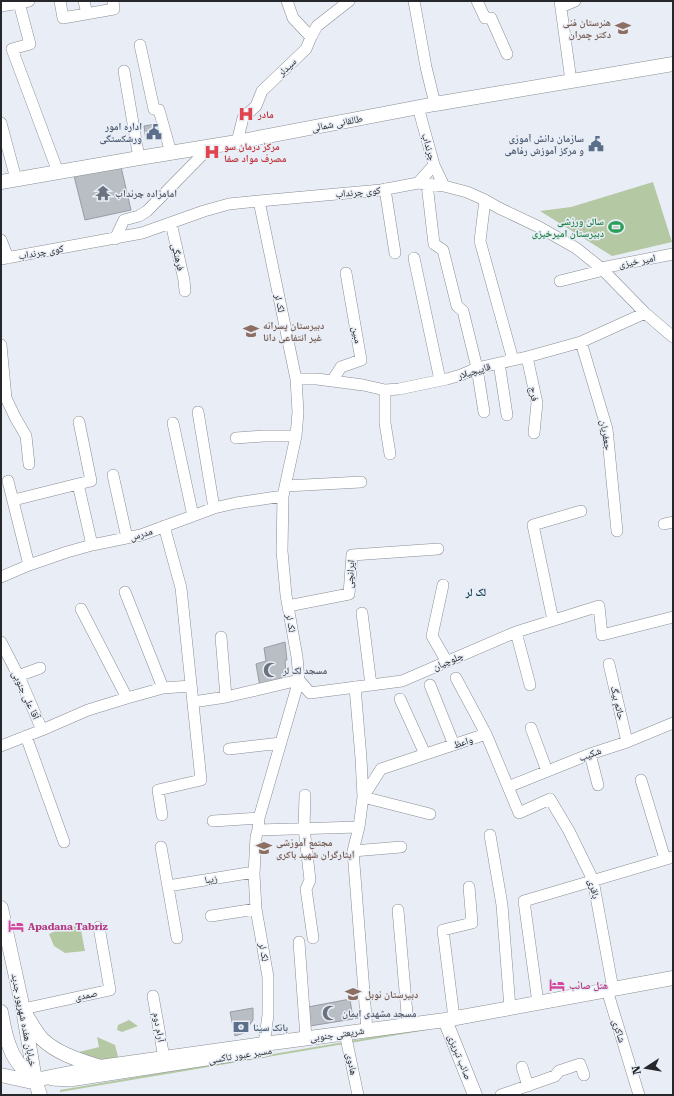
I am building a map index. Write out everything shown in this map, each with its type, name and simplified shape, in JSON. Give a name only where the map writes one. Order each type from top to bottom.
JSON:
[{"type":"main road","name":"طالقانی شمالی","points":[[1,182],[237,142],[435,104],[673,64]]},
{"type":"main road","name":"خیابان هفده شهریور جدید","points":[[1,908],[23,1009],[35,1080]]},
{"type":"main road","name":"شریعتی جنوبی","points":[[1,1075],[28,1081],[100,1067],[306,1038],[345,1036],[367,1030],[449,1019],[673,978]]},
{"type":"main road","points":[[23,1009],[41,1038],[52,1048],[70,1057],[100,1067]]},
{"type":"main road","name":"خیابان هفده شهریور جدید","points":[[1,1012],[9,1046],[13,1055],[28,1074],[35,1080]]},
{"type":"main road","name":"صائب تبریزی","points":[[449,1019],[475,1095]]},
{"type":"main road","points":[[35,1080],[40,1095]]},
{"type":"street","points":[[60,1],[63,18],[114,9],[113,1]]},
{"type":"street","points":[[84,1],[87,14]]},
{"type":"street","points":[[287,1],[293,18],[311,37]]},
{"type":"street","name":"سیدلر","points":[[237,142],[243,118],[256,106],[262,91],[306,49],[317,26],[349,1]]},
{"type":"street","points":[[414,1],[426,66],[435,104]]},
{"type":"street","points":[[476,1],[485,18],[491,18],[507,54]]},
{"type":"street","points":[[571,81],[561,4],[575,1]]},
{"type":"street","points":[[1,6],[24,2],[30,44],[12,49],[58,172]]},
{"type":"street","points":[[140,45],[154,109],[159,110],[171,153]]},
{"type":"street","points":[[124,71],[139,158]]},
{"type":"street","name":"چرنداب","points":[[418,108],[434,165],[444,186]]},
{"type":"street","points":[[1,123],[16,179]]},
{"type":"street","points":[[115,238],[124,220],[139,216],[147,211],[211,146]]},
{"type":"street","points":[[434,165],[422,184],[434,244],[443,250],[457,306],[463,310],[477,368],[484,412]]},
{"type":"street","name":"کوی چرنداب","points":[[4,259],[142,233],[204,210],[229,204],[422,184],[444,186],[467,192],[485,200],[539,227],[576,248],[602,269],[645,313],[673,337]]},
{"type":"street","points":[[385,189],[395,253]]},
{"type":"street","points":[[485,200],[480,241],[513,360]]},
{"type":"street","name":"لک لر","points":[[259,201],[296,379],[298,412],[296,436],[284,491],[282,551],[288,606],[297,657],[299,680],[258,824],[254,872],[256,909],[268,977],[268,1015],[264,1044]]},
{"type":"street","name":"فرهنگی","points":[[171,223],[184,280],[185,291]]},
{"type":"street","points":[[1,240],[4,259]]},
{"type":"street","name":"امیر خیزی","points":[[560,281],[602,269],[673,254]]},
{"type":"street","points":[[414,258],[440,380]]},
{"type":"street","name":"مبین","points":[[332,381],[340,367],[361,360],[346,273]]},
{"type":"street","name":"قاپیچیلار","points":[[296,379],[317,379],[363,385],[385,390],[398,389],[461,375],[477,368],[527,357],[581,342],[645,313]]},
{"type":"street","points":[[660,326],[673,323]]},
{"type":"street","name":"جعفریان","points":[[581,342],[607,428],[617,531]]},
{"type":"street","points":[[1,345],[6,398],[26,436],[29,464]]},
{"type":"street","name":"فرج","points":[[527,357],[537,403],[534,432]]},
{"type":"street","points":[[499,363],[507,415]]},
{"type":"street","points":[[385,390],[385,423],[390,454]]},
{"type":"street","points":[[198,412],[214,508]]},
{"type":"street","points":[[14,500],[91,481],[79,422]]},
{"type":"street","points":[[173,423],[193,516]]},
{"type":"street","points":[[236,438],[296,436]]},
{"type":"street","points":[[113,475],[127,538]]},
{"type":"street","points":[[8,481],[14,500],[29,565]]},
{"type":"street","name":"مدرس","points":[[1,577],[29,565],[92,545],[141,535],[214,508],[236,502],[284,491],[361,482]]},
{"type":"street","points":[[78,484],[92,545]]},
{"type":"street","points":[[553,620],[533,525],[581,511]]},
{"type":"street","points":[[162,815],[158,790],[201,780],[181,588],[164,526]]},
{"type":"street","name":"ایرانچی","points":[[288,606],[349,594],[352,555],[438,549]]},
{"type":"street","points":[[443,585],[432,636],[447,662]]},
{"type":"street","points":[[125,592],[163,688]]},
{"type":"street","name":"چلوچیان","points":[[299,680],[310,693],[402,681],[516,632],[599,606],[602,635],[673,617]]},
{"type":"street","points":[[81,609],[127,698]]},
{"type":"street","points":[[362,613],[371,685]]},
{"type":"street","points":[[516,632],[530,685]]},
{"type":"street","points":[[221,637],[226,697]]},
{"type":"street","name":"آقا علی جنوبی","points":[[1,642],[42,730],[1,746]]},
{"type":"street","name":"حاتم بیگ","points":[[609,664],[626,742]]},
{"type":"street","points":[[18,676],[40,668]]},
{"type":"street","points":[[456,678],[486,734]]},
{"type":"street","points":[[193,702],[226,697],[299,680]]},
{"type":"street","points":[[430,685],[454,745]]},
{"type":"street","points":[[42,730],[88,710],[127,698],[163,688],[191,686]]},
{"type":"street","points":[[355,687],[364,797],[430,814]]},
{"type":"street","points":[[400,699],[425,754]]},
{"type":"street","name":"شکیب","points":[[508,787],[673,723]]},
{"type":"street","points":[[531,728],[547,771]]},
{"type":"street","name":"واعظ","points":[[367,1030],[353,851],[364,797],[381,769],[486,734],[519,813],[550,799]]},
{"type":"street","points":[[26,736],[64,842]]},
{"type":"street","points":[[229,749],[281,743]]},
{"type":"street","points":[[590,754],[598,785]]},
{"type":"street","points":[[538,1003],[524,901],[669,858],[640,780]]},
{"type":"street","points":[[305,795],[304,828],[310,880],[306,889],[313,938]]},
{"type":"street","name":"باقری","points":[[550,799],[569,831],[593,880],[610,989]]},
{"type":"street","points":[[213,820],[304,828],[359,827]]},
{"type":"street","points":[[490,835],[502,905],[510,1008]]},
{"type":"street","points":[[161,847],[177,938]]},
{"type":"street","points":[[353,851],[401,847]]},
{"type":"street","name":"زیبا","points":[[168,886],[254,872]]},
{"type":"street","points":[[449,1019],[443,930],[472,923],[469,887]]},
{"type":"street","points":[[211,916],[256,909]]},
{"type":"street","points":[[398,910],[408,1025]]},
{"type":"street","name":"صمدی","points":[[23,1009],[110,990],[99,927]]},
{"type":"street","points":[[299,942],[306,1038]]},
{"type":"street","name":"شاکری","points":[[610,989],[640,1095]]},
{"type":"street","name":"آرام دوم","points":[[153,996],[164,1058]]},
{"type":"street","name":"مسیر عبور تاکسی","points":[[35,1080],[70,1081],[345,1036],[435,1024],[449,1019]]},
{"type":"street","name":"هادوی","points":[[345,1036],[358,1095]]},
{"type":"street","points":[[501,1095],[555,1076],[559,1071],[580,1064],[584,1075]]},
{"type":"street","points":[[522,1067],[528,1086]]},
{"type":"green space","name":"سالن ورزشی دبیرستان امیرخیزی","points":[[653,182],[672,242],[612,256],[540,211],[571,207]]},
{"type":"green space","points":[[80,925],[85,951],[65,953],[54,946],[49,934],[61,928]]},
{"type":"green space","points":[[129,1020],[138,1026],[122,1032],[117,1030],[118,1025]]},
{"type":"green space","points":[[426,1028],[427,1030],[60,1092],[60,1090]]},
{"type":"green space","points":[[97,1037],[115,1045],[120,1064],[71,1054],[99,1047]]},
{"type":"building","name":"اداره امور ورشکستگی","points":[[161,123],[165,137],[146,140],[144,126]]},
{"type":"building","name":"امامزاده چرنداب","points":[[121,167],[131,210],[85,220],[74,176]]},
{"type":"building","name":"مسجد لک لر","points":[[285,642],[287,660],[285,660],[286,676],[282,681],[260,687],[256,664],[266,661],[264,648]]},
{"type":"building","name":"مسجد مشهدی ایمان","points":[[350,999],[353,1019],[310,1026],[308,1007]]},
{"type":"building","name":"بانک سینا","points":[[253,1008],[253,1020],[244,1033],[235,1036],[230,1012]]},
{"type":"place","name":"هنرستان فنی دکتر چمران","points":[[623,28]]},
{"type":"place","name":"مادر","points":[[246,114]]},
{"type":"place","name":"اداره امور ورشکستگی","points":[[154,132]]},
{"type":"place","name":"سازمان دانش آموزی و مرکز آموزش رفاهی","points":[[596,144]]},
{"type":"place","name":"مرکز درمان سو مصرف مواد صفا","points":[[212,152]]},
{"type":"place","name":"امامزاده چرنداب","points":[[103,193]]},
{"type":"place","name":"سالن ورزشی دبیرستان امیرخیزی","points":[[616,227]]},
{"type":"place","name":"دبیرستان پسرانه غیر انتفاعی دانا","points":[[251,331]]},
{"type":"place","name":"مسجد لک لر","points":[[271,670]]},
{"type":"place","name":"مجتمع آموزشی ایثارگران شهید باکری","points":[[264,848]]},
{"type":"place","name":"Apadana Tabriz","points":[[16,926]]},
{"type":"place","name":"هتل صائب","points":[[557,985]]},
{"type":"place","name":"دبیرستان نوبل","points":[[353,994]]},
{"type":"place","name":"مسجد مشهدی ایمان","points":[[330,1013]]},
{"type":"place","name":"بانک سینا","points":[[241,1027]]},
{"type":"district","name":"لک لر","points":[[476,592]]}]
